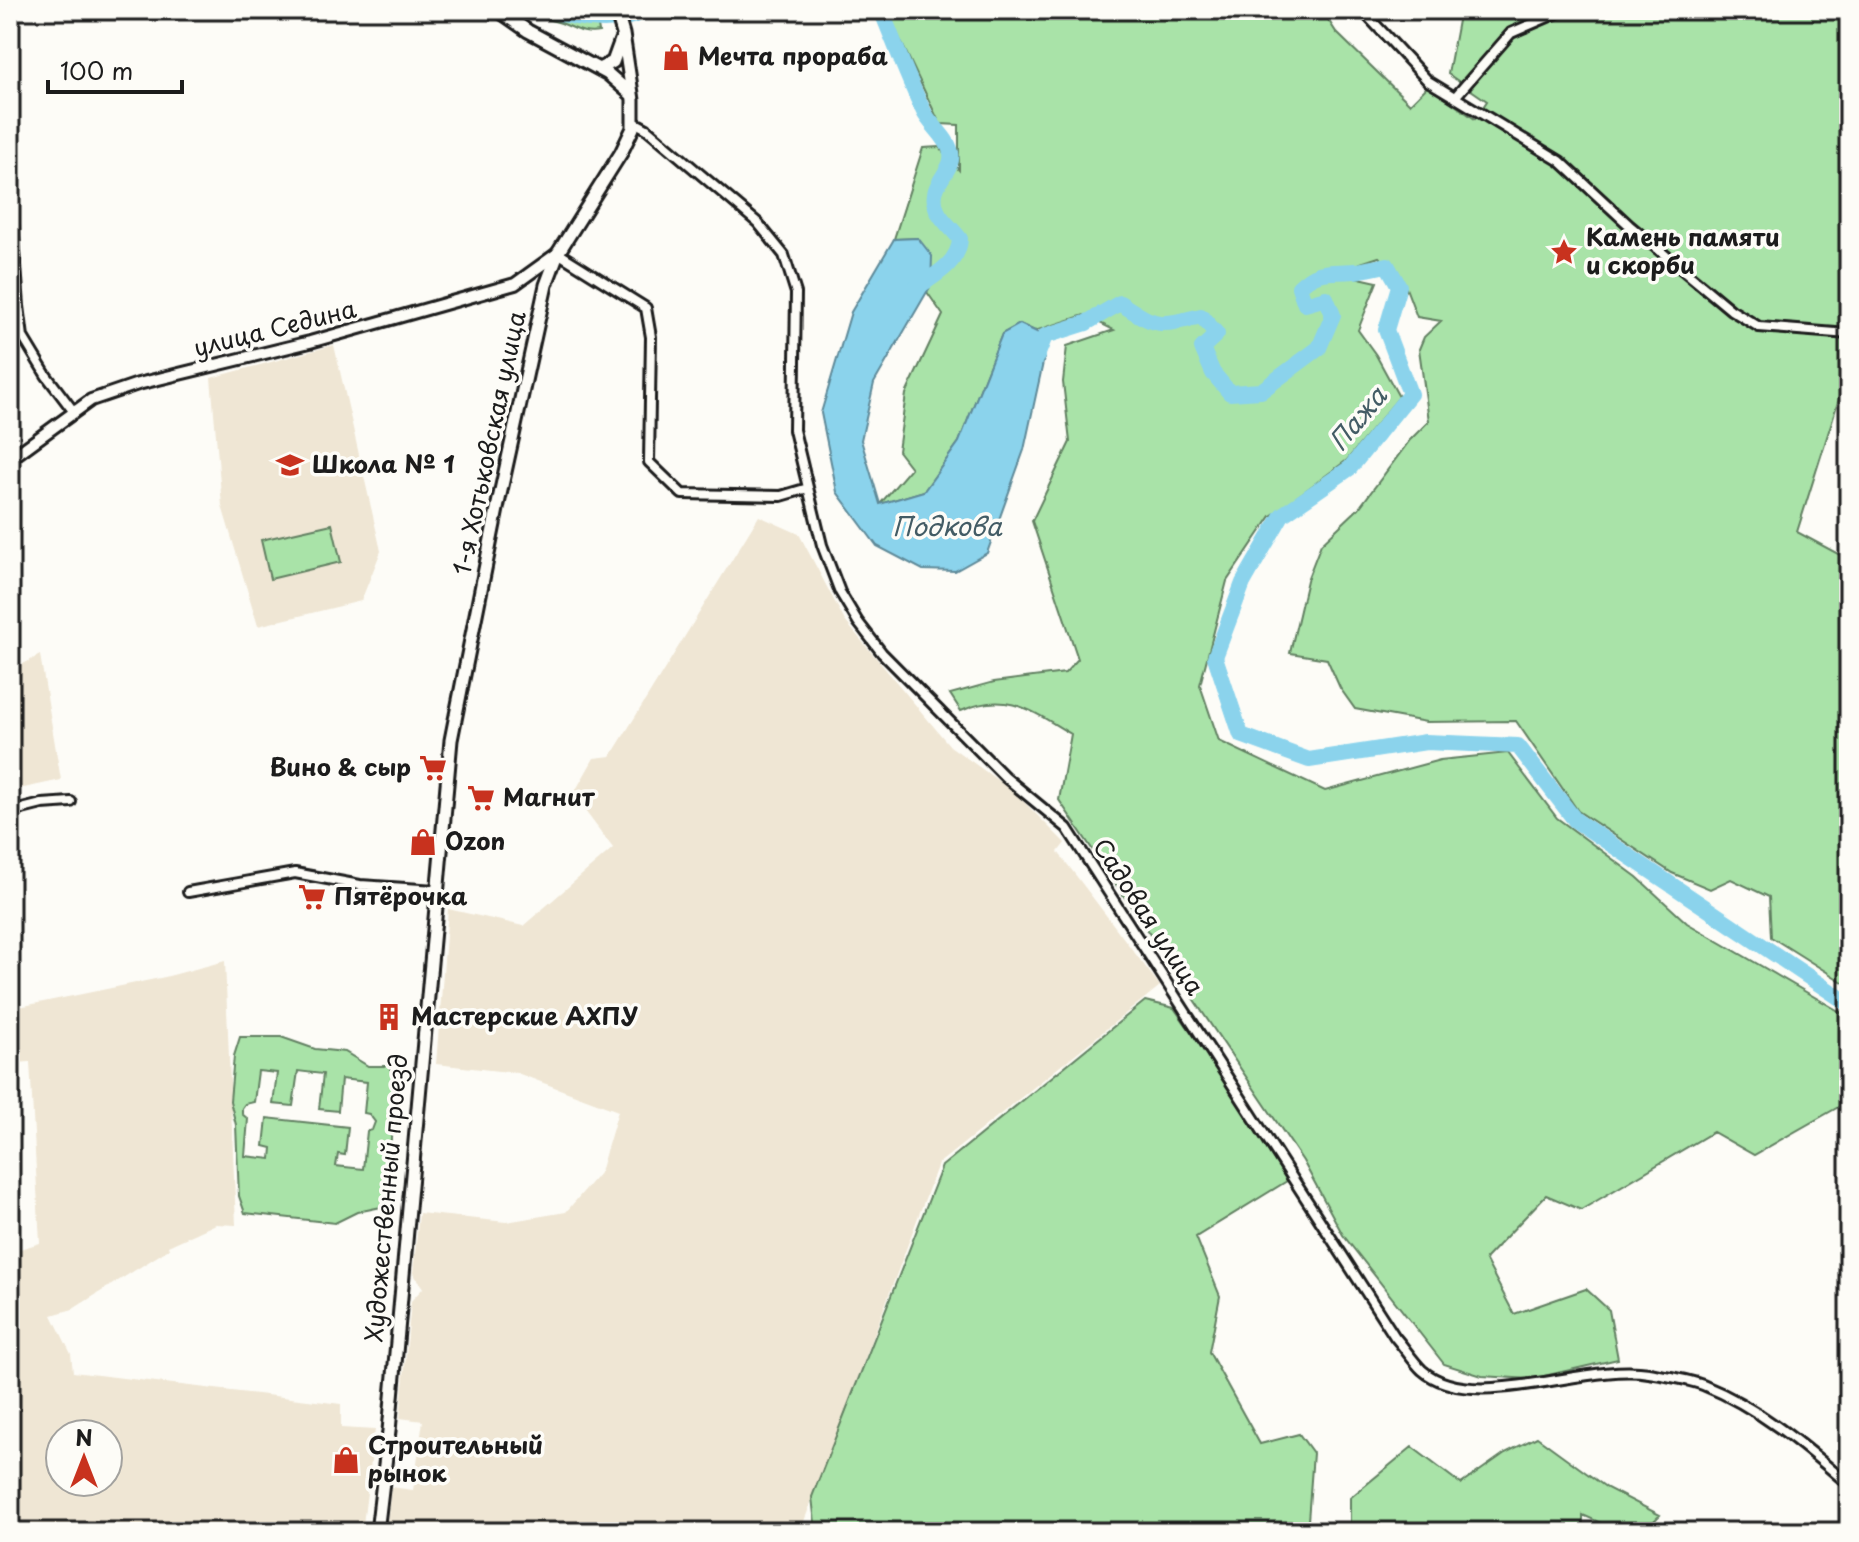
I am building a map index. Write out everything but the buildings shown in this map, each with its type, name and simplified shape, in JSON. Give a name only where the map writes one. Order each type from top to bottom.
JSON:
[{"type":"main road","points":[[498,10],[528,31],[599,69],[622,84],[632,95]]},
{"type":"main road","name":"1-я Хотьковская улица","points":[[442,820],[455,713],[546,285],[558,253],[621,153],[634,122],[623,34],[616,10]]},
{"type":"main road","points":[[599,69],[613,62],[623,34]]},
{"type":"main road","name":"Художественный проезд","points":[[377,1532],[389,1431],[442,820]]},
{"type":"street","points":[[1455,97],[1511,33],[1564,10]]},
{"type":"street","points":[[1363,11],[1428,81],[1560,161],[1629,225],[1731,310],[1759,327],[1849,334]]},
{"type":"street","name":"Садовая улица","points":[[634,122],[647,129],[758,223],[784,255],[796,293],[794,430],[826,557],[840,592],[858,622],[882,653],[1005,777],[1067,828],[1395,1337],[1423,1371],[1454,1387],[1483,1390],[1595,1373],[1646,1372],[1702,1384],[1769,1420],[1849,1485]]},
{"type":"street","points":[[10,182],[23,337],[74,412]]},
{"type":"street","points":[[558,253],[646,308],[651,337],[649,462],[682,494],[781,496],[808,488]]},
{"type":"street","name":"улица Седина","points":[[10,459],[91,400],[138,384],[310,342],[515,284],[558,253]]},
{"type":"street","points":[[10,812],[42,804],[71,802]]},
{"type":"street","points":[[188,892],[295,873],[360,885],[436,890]]},
{"type":"shaded area","name":"Школа № 1","points":[[334,345],[381,551],[361,601],[258,626],[222,506],[211,378]]},
{"type":"shaded area","points":[[759,516],[799,534],[845,621],[950,746],[1014,792],[1065,843],[1058,852],[1160,986],[938,1164],[800,1532],[762,1526],[761,1532],[386,1532],[391,1487],[413,1490],[423,1421],[400,1418],[411,1301],[423,1288],[413,1273],[419,1213],[506,1222],[566,1212],[600,1172],[618,1111],[517,1073],[436,1064],[448,909],[523,926],[613,848],[573,795],[594,758],[611,756]]},
{"type":"shaded area","points":[[40,655],[61,780],[10,791],[10,671]]},
{"type":"shaded area","points":[[225,961],[236,1225],[216,1224],[168,1246],[169,1249],[73,1309],[52,1315],[71,1354],[73,1372],[341,1404],[341,1428],[375,1430],[362,1532],[10,1532],[10,1252],[40,1243],[30,1062],[16,1063],[14,1008],[165,977]]},
{"type":"green space","points":[[523,10],[584,10],[598,26],[599,32],[584,32]]},
{"type":"green space","points":[[886,10],[1322,10],[1336,32],[1410,104],[1428,86],[1475,119],[1487,101],[1448,74],[1460,10],[1849,10],[1849,367],[1797,532],[1842,556],[1849,570],[1849,986],[1771,937],[1769,897],[1731,879],[1710,889],[1672,873],[1578,811],[1516,721],[1426,722],[1355,709],[1340,688],[1327,659],[1290,653],[1307,580],[1321,544],[1359,508],[1410,440],[1429,421],[1419,349],[1424,337],[1441,321],[1417,317],[1403,280],[1379,257],[1333,272],[1377,282],[1358,330],[1399,397],[1347,460],[1271,516],[1227,581],[1200,685],[1219,741],[1325,791],[1440,760],[1508,753],[1557,818],[1637,877],[1687,923],[1849,1017],[1849,1101],[1754,1155],[1713,1132],[1581,1210],[1546,1195],[1485,1259],[1514,1314],[1586,1289],[1609,1310],[1618,1359],[1531,1379],[1482,1376],[1444,1364],[1343,1235],[1303,1161],[1059,800],[1071,734],[1031,711],[1006,703],[992,702],[961,711],[950,694],[994,682],[1065,673],[1078,659],[1032,521],[1070,442],[1063,382],[1067,346],[1114,330],[1084,315],[1035,331],[1020,324],[1002,334],[959,442],[924,491],[880,504],[911,468],[898,451],[906,394],[943,315],[927,292],[931,285],[918,238],[894,239],[923,148],[939,147],[959,170],[959,125],[940,124]]},
{"type":"green space","points":[[332,524],[341,562],[270,579],[261,540]]},
{"type":"green space","points":[[1145,1001],[1174,1008],[1226,1081],[1287,1181],[1196,1237],[1220,1296],[1209,1352],[1260,1444],[1299,1434],[1313,1453],[1308,1521],[1313,1532],[816,1532],[812,1497],[942,1166]]},
{"type":"green space","points":[[240,1037],[281,1037],[315,1049],[345,1052],[368,1066],[389,1066],[398,1081],[392,1119],[388,1195],[381,1207],[357,1212],[335,1223],[245,1213],[239,1196],[236,1125],[230,1101],[234,1056]],"holes":[[[258,1071],[277,1073],[273,1104],[293,1106],[298,1071],[323,1074],[319,1109],[338,1111],[341,1079],[367,1082],[364,1113],[375,1122],[372,1130],[367,1131],[363,1169],[336,1166],[338,1154],[345,1155],[348,1127],[267,1118],[264,1146],[272,1148],[271,1159],[245,1156],[248,1119],[242,1114],[242,1108],[254,1102]]]},
{"type":"green space","points":[[1537,1437],[1607,1488],[1660,1515],[1643,1532],[1621,1532],[1583,1515],[1583,1532],[1350,1532],[1350,1498],[1412,1447],[1461,1484],[1505,1453]]},
{"type":"water","name":"Подкова","points":[[918,238],[932,256],[931,285],[874,383],[861,440],[880,504],[924,491],[959,442],[1002,334],[1020,324],[1045,336],[1046,349],[1024,450],[987,553],[955,571],[923,570],[877,546],[837,492],[821,413],[851,312],[894,239]]},
{"type":"waterway","name":"Пажа","points":[[550,10],[598,20],[623,18],[646,10]]},
{"type":"waterway","name":"Пажа","points":[[881,10],[924,112],[951,153],[949,166],[935,193],[935,201],[939,214],[960,239],[958,248],[950,263],[913,290]]},
{"type":"waterway","name":"Пажа","points":[[1037,356],[1045,336],[1086,323],[1120,303],[1158,323],[1201,316],[1217,334],[1202,348],[1213,373],[1230,393],[1261,391],[1319,348],[1333,315],[1326,298],[1305,304],[1299,287],[1318,274],[1387,265],[1399,286],[1386,330],[1410,394],[1350,468],[1282,515],[1243,583],[1215,657],[1241,735],[1309,760],[1426,742],[1518,746],[1575,820],[1849,1004]]},
{"type":"place","name":"Мечта прораба","points":[[676,57]]},
{"type":"place","name":"Камень памяти и скорби","points":[[1564,252]]},
{"type":"place","name":"Школа № 1","points":[[290,465]]},
{"type":"place","name":"Вино & сыр","points":[[433,768]]},
{"type":"place","name":"Магнит","points":[[481,798]]},
{"type":"place","name":"Ozon","points":[[423,842]]},
{"type":"place","name":"Пятёрочка","points":[[312,897]]},
{"type":"place","name":"Мастерские АХПУ","points":[[389,1017]]},
{"type":"place","name":"Строительный рынок","points":[[346,1460]]}]
